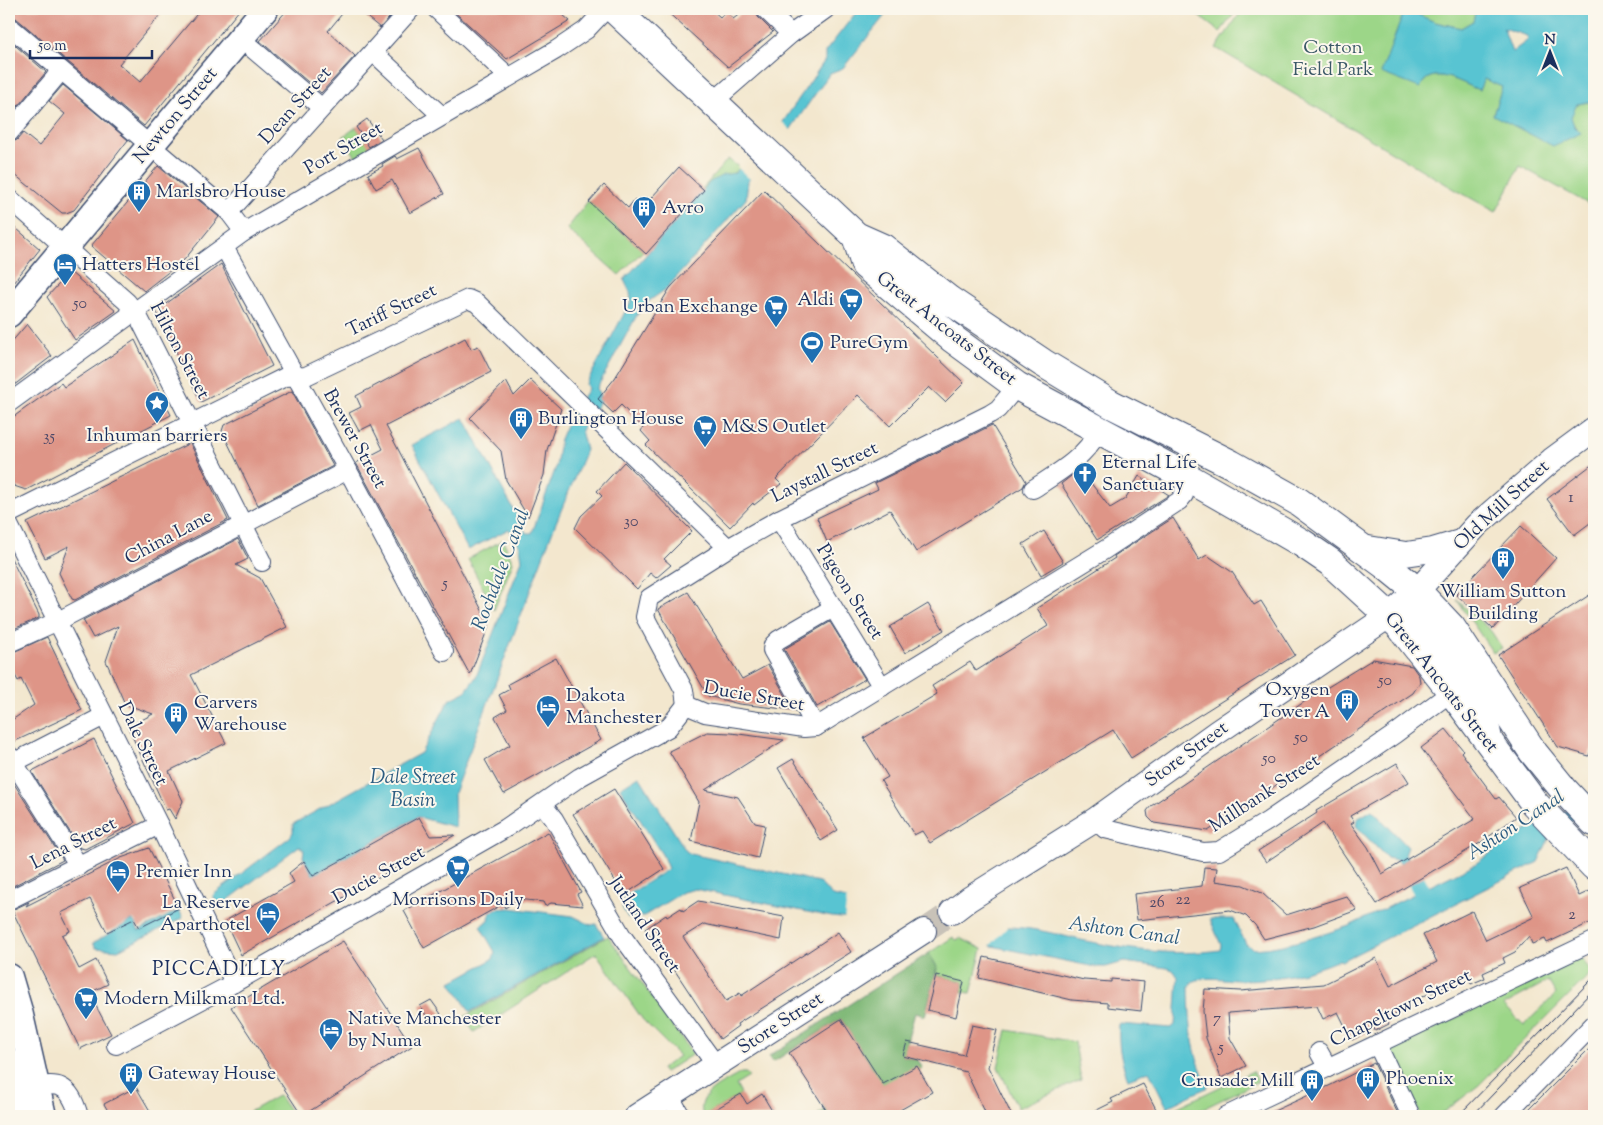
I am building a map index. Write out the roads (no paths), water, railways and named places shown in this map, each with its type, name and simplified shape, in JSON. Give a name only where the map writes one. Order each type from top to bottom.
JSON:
[{"type":"highway","name":"Great Ancoats Street","points":[[614,9],[856,236],[883,248],[956,305],[1043,363],[1111,404],[1291,498],[1362,547],[1417,591],[1451,627],[1534,752],[1564,790],[1594,822]]},
{"type":"highway","name":"Great Ancoats Street","points":[[856,236],[865,264],[953,339],[1017,386],[1185,476],[1302,543],[1330,562],[1390,615],[1452,692],[1522,787],[1588,860]]},
{"type":"highway","points":[[1017,386],[1043,363]]},
{"type":"highway","points":[[1182,440],[1185,476]]},
{"type":"main road","name":"Newton Street","points":[[9,314],[54,236],[151,146],[265,9]]},
{"type":"main road","points":[[9,977],[19,1011],[27,1095]]},
{"type":"main road","points":[[9,1062],[27,1095],[42,1116]]},
{"type":"street","name":"Dean Street","points":[[229,212],[411,9]]},
{"type":"street","points":[[436,9],[509,77]]},
{"type":"street","name":"Port Street","points":[[9,403],[244,232],[568,43],[586,30],[606,9]]},
{"type":"street","points":[[765,9],[791,34]]},
{"type":"street","points":[[714,101],[791,34],[826,9]]},
{"type":"street","points":[[9,26],[229,212],[244,232]]},
{"type":"street","points":[[241,39],[322,108]]},
{"type":"street","points":[[373,52],[442,116]]},
{"type":"street","points":[[9,134],[55,78],[59,70]]},
{"type":"street","name":"Hilton Street","points":[[9,198],[54,236],[134,311],[193,423],[262,562]]},
{"type":"street","name":"Brewer Street","points":[[224,247],[348,470],[444,652]]},
{"type":"street","name":"Tariff Street","points":[[9,514],[285,377],[310,374],[468,299],[477,303],[728,548]]},
{"type":"street","name":"Laystall Street","points":[[686,706],[684,690],[645,617],[649,598],[728,548],[780,519],[990,414],[998,409],[1017,386]]},
{"type":"street","name":"Old Mill Street","points":[[1417,591],[1462,541],[1546,465],[1594,429]]},
{"type":"street","points":[[1033,489],[1079,459],[1092,445],[1100,432]]},
{"type":"street","name":"China Lane","points":[[9,643],[58,621],[348,470]]},
{"type":"street","name":"Ducie Street","points":[[116,1045],[234,983],[484,842],[580,777],[668,728],[686,706],[705,713],[804,728],[816,727],[1106,549],[1179,501],[1184,495],[1185,476]]},
{"type":"street","name":"Pigeon Street","points":[[780,519],[882,687]]},
{"type":"street","name":"Dale Street","points":[[9,525],[159,825],[234,983]]},
{"type":"street","points":[[1362,547],[1406,554],[1433,550],[1462,541]]},
{"type":"street","points":[[1417,591],[1414,606],[1417,618],[1484,711],[1491,746]]},
{"type":"street","name":"Store Street","points":[[952,912],[969,899],[1095,820],[1224,727],[1390,615],[1417,591]]},
{"type":"street","points":[[816,727],[773,654],[773,645],[778,640],[833,608]]},
{"type":"street","name":"Millbank Street","points":[[1095,820],[1105,829],[1203,852],[1219,851],[1268,821],[1388,739],[1442,699]]},
{"type":"street","points":[[79,866],[11,760],[104,716]]},
{"type":"street","name":"Jutland Street","points":[[542,804],[554,819],[622,936],[716,1065]]},
{"type":"street","name":"Lena Street","points":[[9,900],[159,825]]},
{"type":"street","name":"Store Street","points":[[638,1116],[924,931]]},
{"type":"street","name":"Chapeltown Street","points":[[1226,1116],[1594,941]]},
{"type":"street","points":[[1504,1116],[1594,1024]]},
{"type":"street","points":[[1377,1044],[1411,1116]]},
{"type":"street","points":[[1319,1052],[1328,1068]]},
{"type":"street","points":[[27,1095],[64,1087],[71,1094],[79,1116]]},
{"type":"street","points":[[669,1095],[682,1116]]},
{"type":"water","name":"Dale Street Basin","points":[[890,9],[843,68],[830,73],[790,130],[748,181],[746,199],[666,289],[642,306],[597,388],[601,400],[581,430],[586,450],[553,530],[454,793],[455,827],[418,817],[313,875],[303,857],[304,850],[299,846],[219,907],[213,895],[290,837],[293,832],[293,824],[421,753],[449,700],[465,692],[476,677],[522,560],[520,546],[509,529],[468,550],[412,445],[464,418],[526,533],[532,533],[556,467],[560,439],[570,416],[588,389],[586,384],[631,301],[630,292],[624,280],[710,182],[723,175],[735,173],[783,122],[825,60],[825,52],[858,10]]},
{"type":"water","points":[[1405,9],[1435,22],[1461,28],[1473,21],[1476,9],[1594,9],[1594,101],[1577,104],[1571,117],[1574,126],[1581,133],[1553,146],[1493,115],[1502,87],[1484,79],[1479,90],[1447,77],[1439,76],[1431,77],[1420,88],[1381,73]],"holes":[[[1503,28],[1527,36],[1528,40],[1512,52]]]},
{"type":"water","points":[[639,776],[686,851],[691,854],[819,882],[832,896],[990,928],[1025,928],[1115,946],[1185,953],[1220,950],[1221,945],[1210,919],[1234,919],[1246,944],[1254,949],[1290,943],[1349,926],[1475,864],[1515,836],[1594,798],[1594,808],[1552,832],[1538,862],[1342,961],[1339,960],[1302,972],[1264,979],[1209,978],[1192,982],[1189,987],[1192,1038],[1208,1087],[1167,1107],[1149,1071],[1128,1079],[1120,1052],[1119,1024],[1171,1028],[1175,1025],[1178,977],[1173,970],[1124,962],[1106,967],[1095,967],[992,946],[972,936],[878,917],[851,919],[832,917],[695,889],[683,892],[644,916],[628,918],[622,907],[625,903],[623,898],[668,869],[663,856],[620,788]]},
{"type":"water","points":[[1372,810],[1408,847],[1405,855],[1408,859],[1400,863],[1397,860],[1387,858],[1356,826],[1357,819]]},
{"type":"water","points":[[510,908],[573,916],[591,925],[596,924],[604,937],[470,1012],[451,982],[493,959],[495,952],[480,926],[489,920],[490,913],[496,909]]},
{"type":"water","points":[[179,910],[183,918],[118,950],[96,948],[93,943],[133,920],[139,931]]},
{"type":"waterway","points":[[1417,882],[1428,902]]},
{"type":"tunnel","points":[[924,931],[952,912]]},
{"type":"tram line","points":[[1458,1116],[1594,977]]},
{"type":"tram line","points":[[1472,1116],[1594,989]]},
{"type":"place","name":"Marlsbro House","points":[[139,213]]},
{"type":"place","name":"Avro","points":[[644,229]]},
{"type":"place","name":"Hatters Hostel","points":[[65,286]]},
{"type":"place","name":"Aldi","points":[[851,321]]},
{"type":"place","name":"Urban Exchange","points":[[776,328]]},
{"type":"place","name":"PureGym","points":[[812,364]]},
{"type":"place","name":"Inhuman barriers","points":[[157,424]]},
{"type":"place","name":"Burlington House","points":[[521,440]]},
{"type":"place","name":"M&S Outlet","points":[[705,448]]},
{"type":"place","name":"Eternal Life Sanctuary","points":[[1085,495]]},
{"type":"place","name":"William Sutton Building","points":[[1503,580]]},
{"type":"place","name":"Oxygen Tower A","points":[[1347,722]]},
{"type":"place","name":"Dakota Manchester","points":[[548,728]]},
{"type":"place","name":"Carvers Warehouse","points":[[176,735]]},
{"type":"place","name":"Morrisons Daily","points":[[458,888]]},
{"type":"place","name":"Premier Inn","points":[[118,893]]},
{"type":"place","name":"La Reserve Aparthotel","points":[[268,935]]},
{"type":"place","name":"Modern Milkman Ltd.","points":[[86,1020]]},
{"type":"place","name":"Native Manchester by Numa","points":[[331,1051]]},
{"type":"place","name":"Gateway House","points":[[131,1095]]},
{"type":"place","name":"Phoenix","points":[[1368,1100]]},
{"type":"place","name":"Crusader Mill","points":[[1312,1102]]},
{"type":"district","name":"PICCADILLY","points":[[219,970]]},
{"type":"park label","name":"Cotton Field Park","points":[[1333,59]]},
{"type":"water label","name":"Rochdale Canal","points":[[502,570]]},
{"type":"water label","name":"Ashton Canal","points":[[1516,826]]},
{"type":"water label","name":"Ashton Canal","points":[[1124,932]]}]
